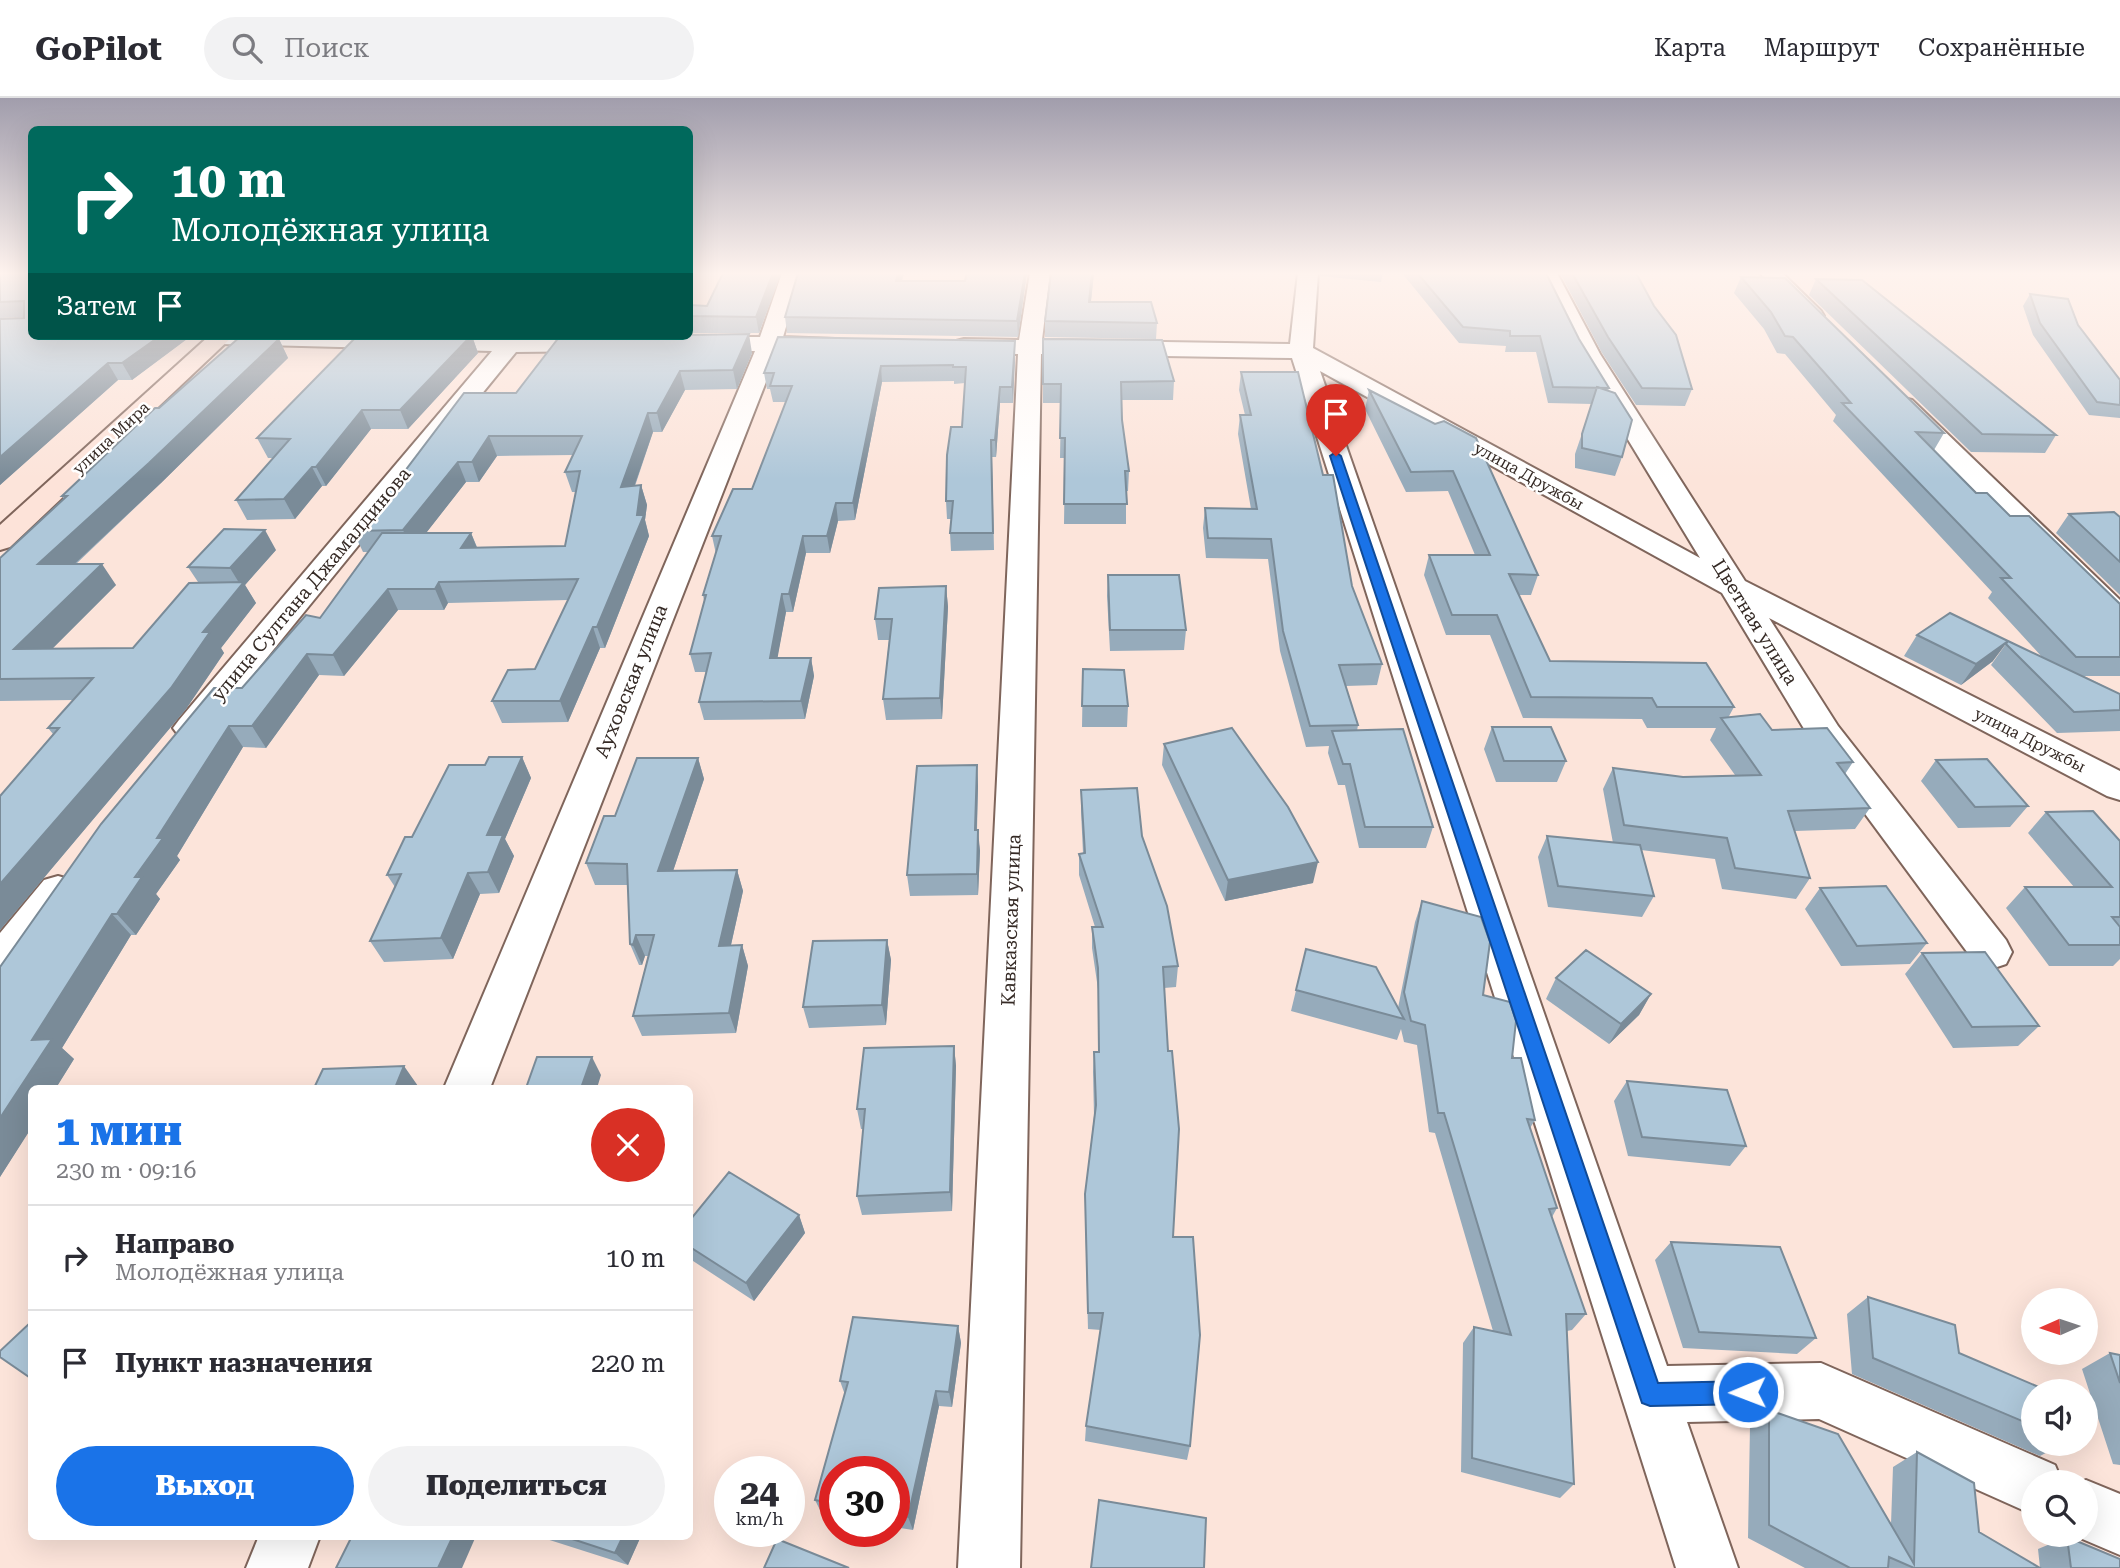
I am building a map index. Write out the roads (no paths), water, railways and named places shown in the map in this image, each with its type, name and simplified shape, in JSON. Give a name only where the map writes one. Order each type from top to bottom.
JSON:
[{"type":"main road","name":"улица Мира","points":[[0,541],[215,342]]},
{"type":"street","name":"улица Султана Джамалдинова","points":[[171,753],[513,342]]},
{"type":"street","points":[[537,342],[633,344]]},
{"type":"street","name":"Кавказская улица","points":[[989,1568],[1031,342]]},
{"type":"street","points":[[1302,342],[1301,351],[1707,1568]]},
{"type":"street","name":"Цветная улица","points":[[1582,342],[1825,734],[1991,952]]},
{"type":"street","name":"Ауховская улица","points":[[468,1085],[770,343]]},
{"type":"street","points":[[674,344],[852,345]]},
{"type":"street","name":"улица Дружбы","points":[[948,346],[1301,351],[1733,586],[2120,787]]},
{"type":"street","points":[[1888,390],[2120,617]]},
{"type":"street","points":[[0,963],[76,869]]},
{"type":"street","points":[[1650,1395],[1821,1391],[2021,1480]]},
{"type":"street","points":[[2098,1515],[2120,1525]]},
{"type":"street","points":[[277,1568],[288,1540]]}]
